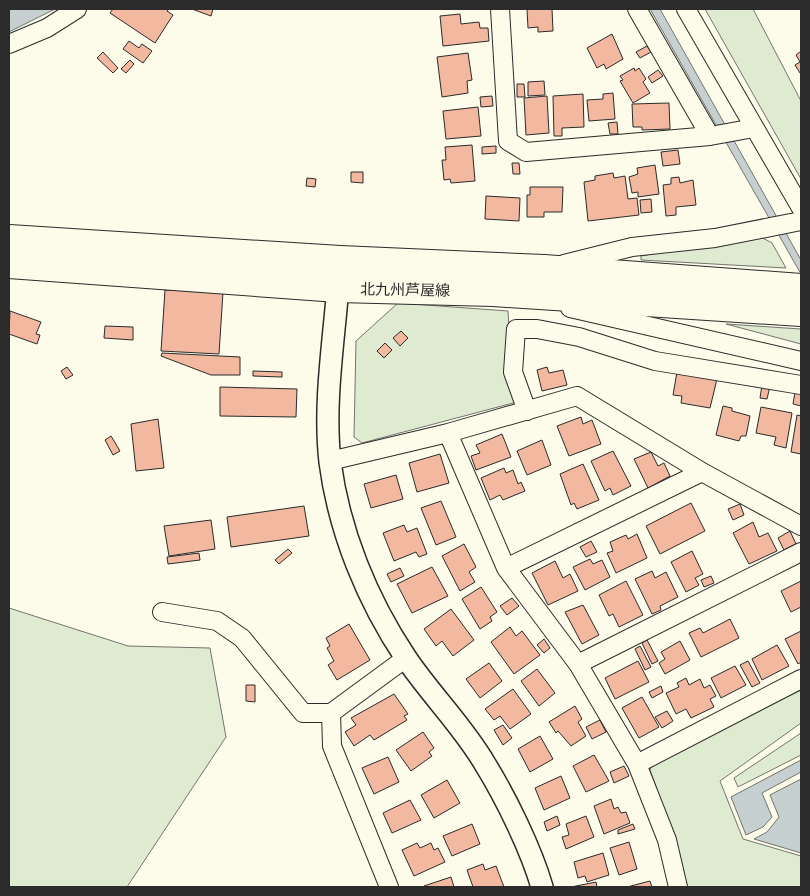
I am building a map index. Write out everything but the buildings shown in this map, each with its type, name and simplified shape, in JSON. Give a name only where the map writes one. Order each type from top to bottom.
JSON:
[{"type":"main road","name":"北九州芦屋線","points":[[9,239],[340,260],[544,269],[795,288]]},
{"type":"main road","name":"北九州芦屋線","points":[[9,264],[338,288],[493,292],[801,312]]},
{"type":"street","points":[[9,44],[47,28],[77,9]]},
{"type":"street","points":[[500,9],[508,141],[526,152],[710,136],[754,128]]},
{"type":"street","points":[[637,9],[710,136]]},
{"type":"street","points":[[686,9],[801,208]]},
{"type":"street","points":[[544,269],[632,247],[715,238],[801,221]]},
{"type":"street","points":[[340,260],[329,394],[330,461],[344,529],[377,609],[406,658],[485,763],[534,863],[542,887]]},
{"type":"street","points":[[493,292],[619,318],[801,361]]},
{"type":"street","points":[[527,410],[513,372],[516,328],[579,337],[655,361],[801,385]]},
{"type":"street","points":[[330,461],[448,433],[577,396],[702,472],[801,526]]},
{"type":"street","points":[[448,433],[506,568],[578,664],[637,764],[667,840],[678,887]]},
{"type":"street","points":[[506,568],[702,472]]},
{"type":"street","points":[[578,664],[801,552]]},
{"type":"street","points":[[162,612],[217,621],[242,638],[303,713],[331,713],[406,658]]},
{"type":"street","points":[[637,764],[801,679]]},
{"type":"street","points":[[331,713],[332,746],[389,887]]},
{"type":"green space","points":[[705,9],[753,9],[801,101],[801,179]]},
{"type":"green space","points":[[759,236],[772,243],[786,268],[641,260],[641,256]]},
{"type":"green space","points":[[398,303],[508,311],[510,347],[517,402],[362,443],[354,437],[356,341]]},
{"type":"green space","points":[[726,324],[801,329],[801,344]]},
{"type":"green space","points":[[9,608],[128,646],[210,648],[226,737],[127,887],[9,887]]},
{"type":"green space","points":[[801,690],[801,723],[720,781],[743,839],[801,856],[801,887],[687,887],[675,840],[650,770],[653,762]]},
{"type":"green space","points":[[801,733],[801,755],[738,787],[734,778]]},
{"type":"shaded area","points":[[9,9],[55,9],[9,32]]},
{"type":"shaded area","points":[[650,9],[660,9],[801,260],[801,274]]},
{"type":"shaded area","points":[[801,760],[801,772],[762,793],[772,817],[763,827],[746,835],[731,797]]},
{"type":"shaded area","points":[[801,779],[801,853],[754,839],[767,832],[779,817],[770,795]]}]
